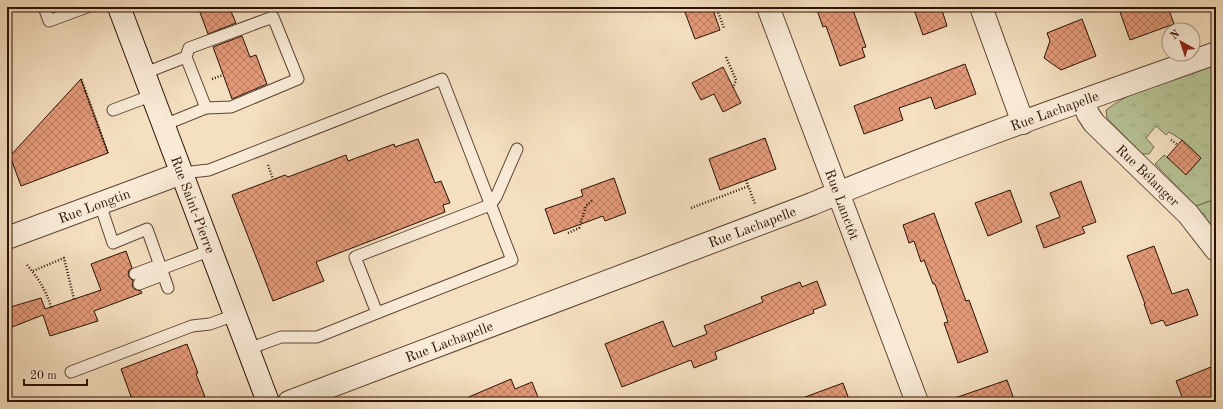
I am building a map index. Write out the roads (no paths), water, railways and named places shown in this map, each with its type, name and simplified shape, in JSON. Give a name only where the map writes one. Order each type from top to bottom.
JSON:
[{"type":"street","name":"Rue Saint-Pierre","points":[[119,7],[268,402]]},
{"type":"street","name":"Rue Lanctôt","points":[[768,7],[918,402]]},
{"type":"street","points":[[981,7],[1023,122]]},
{"type":"street","name":"Rue Lachapelle","points":[[289,402],[1023,122],[1216,52]]},
{"type":"street","name":"Rue Bélanger","points":[[1083,101],[1088,114],[1094,123],[1188,214],[1216,250]]},
{"type":"street","name":"Rue Longtin","points":[[7,238],[182,173]]},
{"type":"lane","points":[[44,7],[49,21],[87,7]]},
{"type":"lane","points":[[164,125],[206,108],[231,107],[298,79],[273,17],[189,48],[186,58],[206,108]]},
{"type":"lane","points":[[145,73],[186,58]]},
{"type":"lane","points":[[182,173],[209,170],[442,79],[512,260],[317,337],[281,337],[248,349]]},
{"type":"lane","points":[[113,110],[153,95]]},
{"type":"lane","points":[[377,313],[355,257],[490,205],[496,197],[517,149]]},
{"type":"lane","points":[[100,204],[113,243],[147,229],[168,288]]},
{"type":"lane","points":[[137,279],[211,250]]},
{"type":"lane","points":[[71,372],[192,326],[210,324],[235,315]]}]
